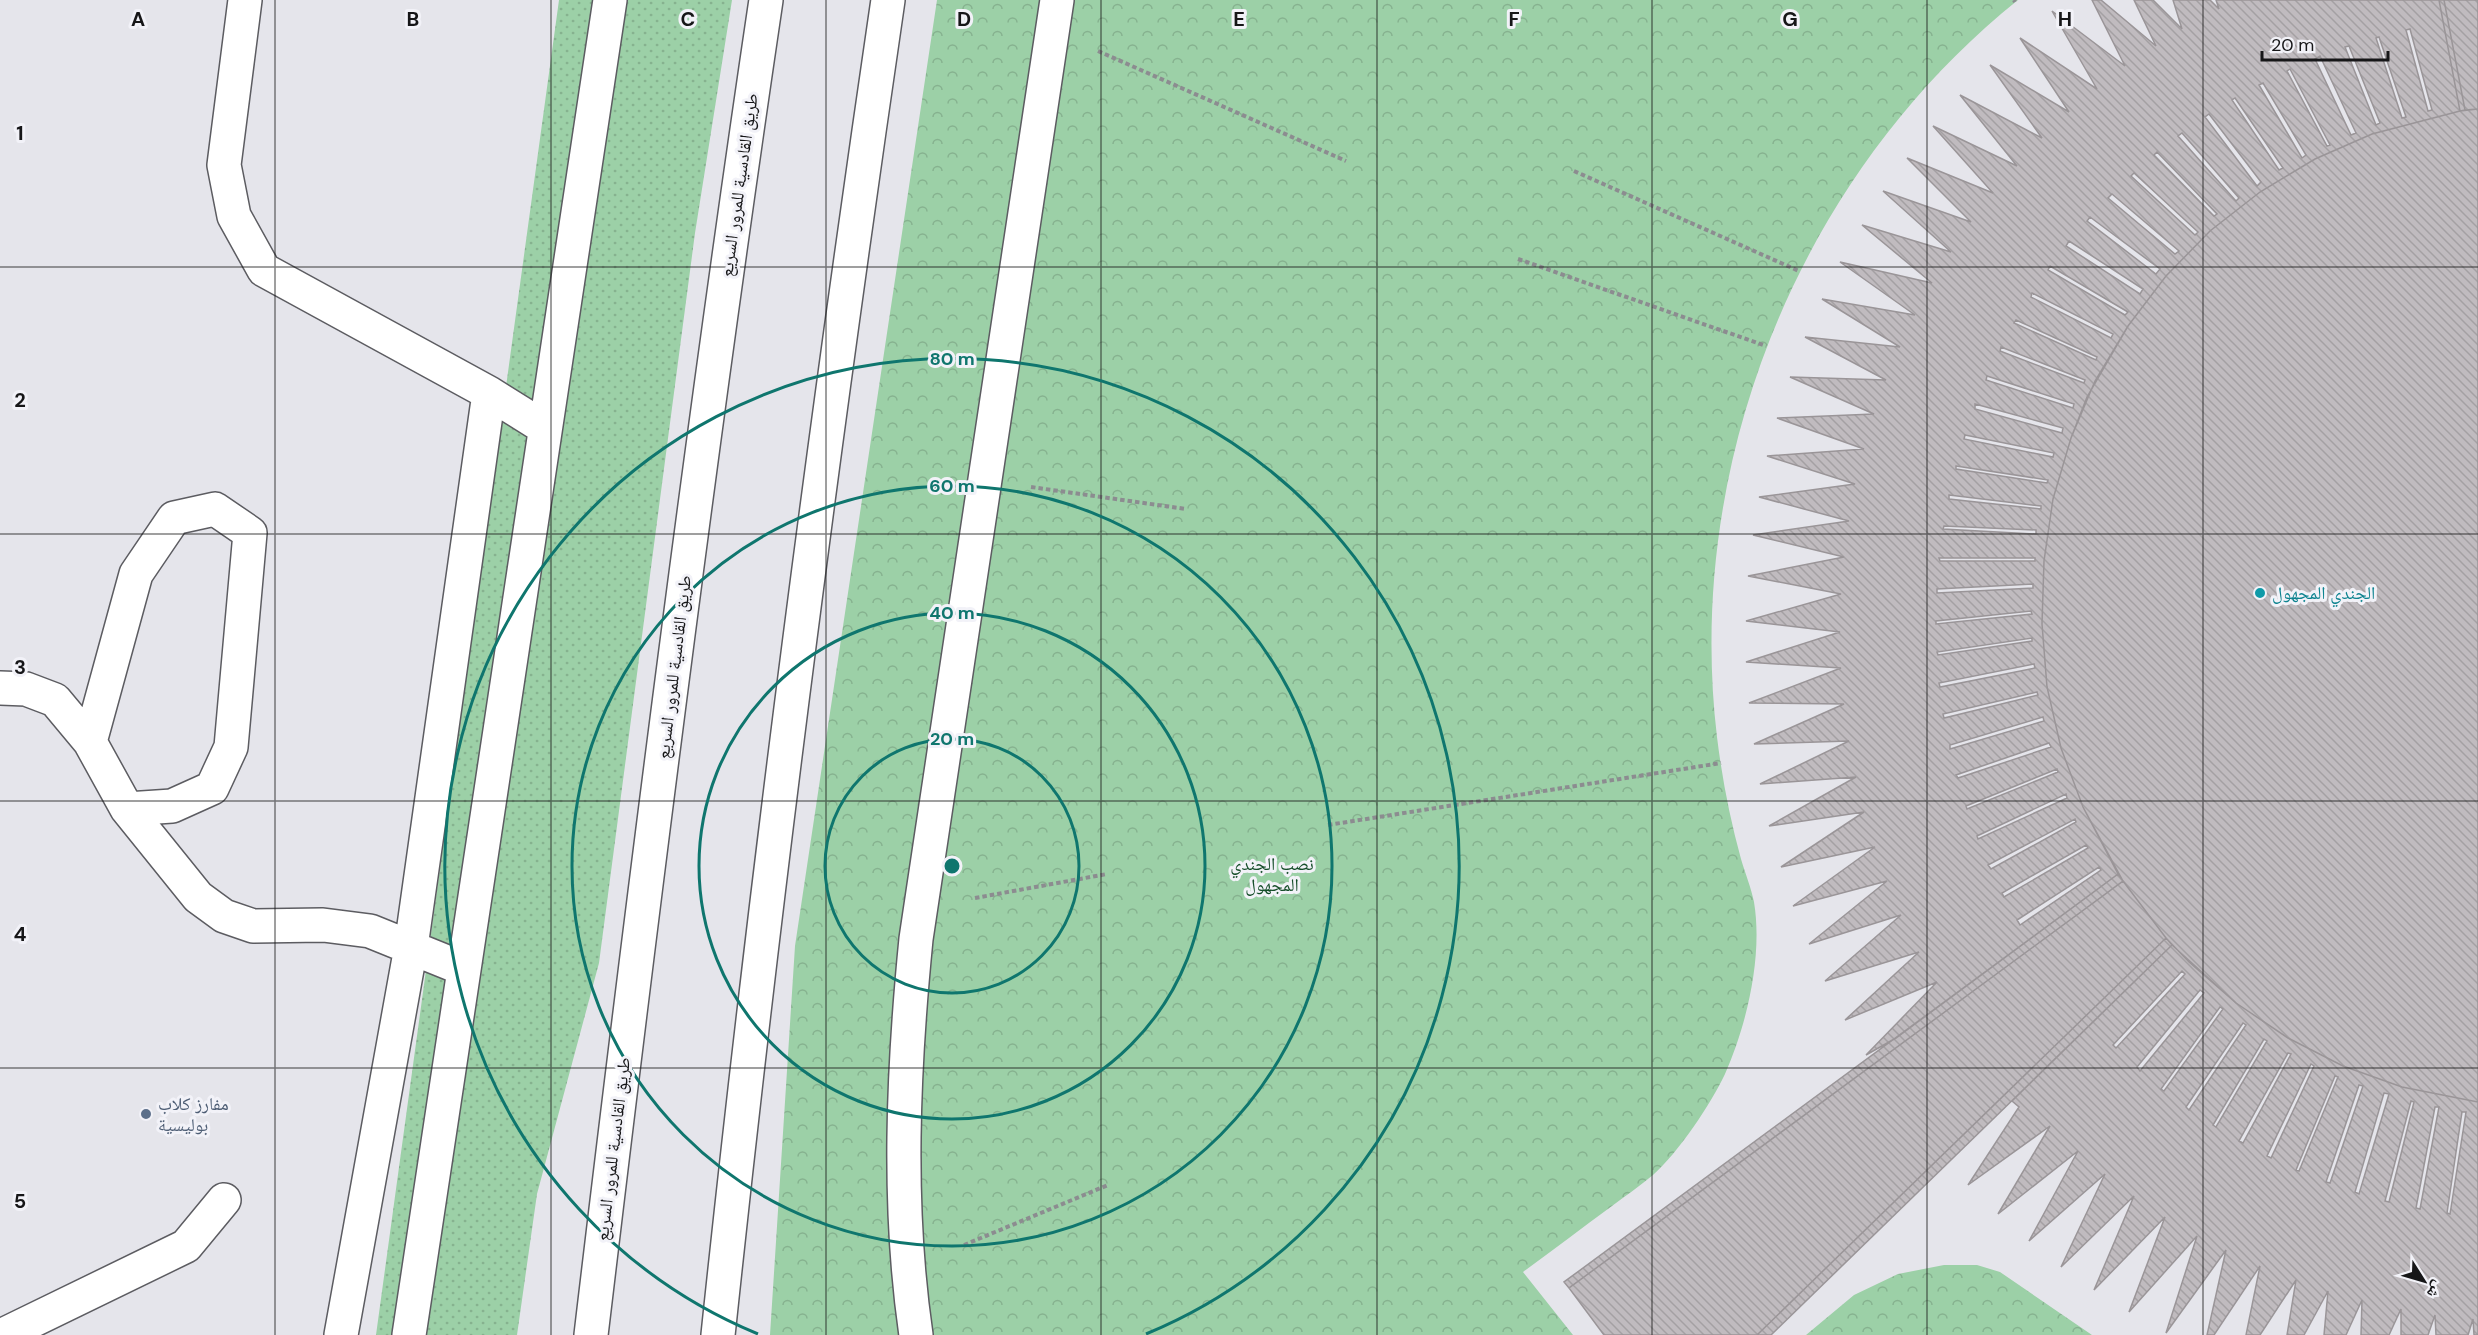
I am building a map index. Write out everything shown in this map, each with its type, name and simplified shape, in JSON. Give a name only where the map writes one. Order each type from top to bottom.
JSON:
[{"type":"main road","points":[[245,0],[224,165],[234,216],[264,270],[489,393],[545,428]]},
{"type":"main road","points":[[409,1335],[610,0]]},
{"type":"main road","name":"طريق القادسية للمرور السريع","points":[[591,1335],[632,992],[732,231],[766,0]]},
{"type":"main road","points":[[718,1335],[748,1047],[853,237],[888,0]]},
{"type":"main road","points":[[916,1335],[910,1291],[904,1112],[908,1024],[916,939],[1057,0]]},
{"type":"main road","points":[[341,1335],[411,947],[489,393]]},
{"type":"main road","points":[[90,742],[135,574],[174,518],[215,509],[250,533],[231,747],[212,788],[172,806],[127,809]]},
{"type":"main road","points":[[0,688],[26,689],[55,700],[90,742],[127,809],[198,897],[224,916],[253,926],[323,925],[370,931],[464,969]]},
{"type":"main road","points":[[3,1335],[186,1246],[224,1200]]},
{"type":"path","points":[[1098,51],[1346,161]]},
{"type":"path","points":[[1574,171],[1799,271]]},
{"type":"path","points":[[1518,259],[1766,346]]},
{"type":"path","points":[[1031,487],[1186,509]]},
{"type":"path","points":[[1328,825],[1721,763]]},
{"type":"path","points":[[975,898],[1107,874]]},
{"type":"path","points":[[964,1245],[1108,1185]]},
{"type":"green space","points":[[559,0],[732,0],[695,233],[599,963],[537,1194],[517,1335],[376,1335]]},
{"type":"green space","name":"نصب الجندي المجهول","points":[[937,0],[2018,0],[1941,70],[1875,150],[1819,237],[1774,330],[1741,428],[1720,529],[1712,633],[1717,737],[1721,768],[1733,829],[1754,902],[1756,945],[1751,990],[1740,1034],[1725,1074],[1703,1113],[1673,1154],[1648,1179],[1523,1272],[1573,1335],[770,1335],[795,946]]},
{"type":"green space","points":[[1944,1265],[1977,1265],[2000,1272],[2092,1335],[1806,1335],[1854,1295],[1898,1274]]},
{"type":"building","points":[[2092,0],[2101,0],[2156,46],[2134,0],[2153,0],[2182,29],[2173,0],[2210,0],[2219,9],[2216,0],[2439,0],[2460,111],[2372,134],[2315,159],[2260,192],[2210,231],[2166,276],[2128,326],[2087,397],[2071,438],[2053,499],[2044,561],[2042,624],[2047,687],[2061,748],[2083,807],[2118,874],[1896,1038],[1866,1055],[1937,982],[1845,1020],[1919,952],[1825,981],[1901,915],[1809,944],[1887,881],[1793,906],[1875,847],[1781,867],[1864,812],[1769,826],[1856,777],[1760,784],[1849,741],[1754,744],[1844,704],[1749,703],[1841,668],[1746,662],[1840,632],[1746,621],[1841,594],[1748,576],[1844,557],[1753,535],[1849,521],[1759,497],[1855,484],[1767,456],[1864,449],[1777,418],[1874,414],[1790,377],[1886,380],[1805,337],[1900,347],[1822,299],[1915,315],[1840,262],[1932,283],[1862,225],[1951,252],[1883,191],[1971,222],[1907,158],[1993,193],[1933,126],[2017,166],[1960,95],[2042,138],[1990,65],[2069,112],[2020,38],[2097,89],[2052,11],[2125,66]],"holes":[[[2410,29],[2432,110],[2428,111],[2406,30]],[[2379,37],[2406,117],[2402,118],[2376,38]],[[2349,46],[2380,123],[2376,125],[2345,47]],[[2320,56],[2356,133],[2351,135],[2315,59]],[[2290,69],[2330,145],[2327,146],[2287,71]],[[2263,83],[2306,155],[2302,158],[2259,85]],[[2235,98],[2283,168],[2279,170],[2232,100]],[[2209,114],[2261,182],[2257,186],[2205,117]],[[2182,133],[2239,198],[2236,201],[2178,136]],[[2157,152],[2217,214],[2214,216],[2154,155]],[[2134,173],[2198,232],[2195,235],[2131,176]],[[2112,194],[2179,251],[2175,254],[2108,198]],[[2090,217],[2160,269],[2156,274],[2087,221]],[[2069,241],[2143,289],[2140,294],[2066,246]],[[2050,266],[2128,312],[2125,315],[2048,270]],[[2032,293],[2113,334],[2111,338],[2031,297]],[[2016,320],[2097,357],[2096,360],[2014,323]],[[2001,347],[2085,380],[2084,383],[2000,351]],[[1987,376],[2074,404],[2073,408],[1986,380]],[[1975,404],[2063,428],[2062,433],[1975,409]],[[1965,435],[2054,453],[2053,457],[1964,439]],[[1956,466],[2048,480],[2047,483],[1956,469]],[[1949,495],[2041,506],[2041,509],[1949,499]],[[1944,526],[2036,530],[2036,534],[1943,529]],[[1939,558],[2035,558],[2035,561],[1940,561]],[[2033,584],[2033,588],[1937,593],[1937,589]],[[2031,611],[2032,614],[1936,624],[1936,621]],[[2032,638],[2032,641],[1938,655],[1937,652]],[[2034,664],[2035,668],[1940,687],[1939,683]],[[2037,692],[2038,695],[1944,718],[1943,714]],[[2043,717],[2044,721],[1950,749],[1950,745]],[[2049,743],[2051,747],[1958,778],[1956,775]],[[2057,769],[2058,772],[1967,809],[1966,806]],[[2066,794],[2067,798],[1978,839],[1977,836]],[[2075,819],[2076,822],[1991,869],[1988,865]],[[2086,845],[2088,848],[2004,897],[2002,893]],[[2099,867],[2101,870],[2020,925],[2017,920]]]},
{"type":"building","points":[[2439,0],[2444,0],[2465,110],[2460,111]]},
{"type":"building","points":[[2444,0],[2478,0],[2478,109],[2465,110]]},
{"type":"building","name":"الجندي المجهول","points":[[2478,109],[2478,1102],[2402,1087],[2343,1066],[2288,1038],[2236,1003],[2189,962],[2166,938],[2123,881],[2083,807],[2061,748],[2047,687],[2042,624],[2044,561],[2053,499],[2071,438],[2095,381],[2128,326],[2166,276],[2210,231],[2260,192],[2315,159],[2372,134],[2460,111]]},
{"type":"building","points":[[2118,874],[2123,881],[1569,1288],[1564,1282]]},
{"type":"building","points":[[2123,881],[2166,938],[1757,1335],[1604,1335],[1569,1288]]},
{"type":"building","points":[[2166,938],[2172,945],[1771,1335],[1757,1335]]},
{"type":"building","points":[[2172,945],[2236,1003],[2288,1038],[2343,1066],[2402,1087],[2478,1102],[2478,1335],[2474,1335],[2473,1319],[2468,1335],[2436,1335],[2435,1315],[2428,1335],[2401,1335],[2401,1309],[2389,1335],[2361,1335],[2362,1300],[2346,1335],[2324,1335],[2328,1291],[2304,1335],[2287,1335],[2296,1280],[2260,1335],[2246,1335],[2260,1266],[2214,1335],[2207,1335],[2226,1250],[2166,1333],[2197,1236],[2129,1312],[2165,1217],[2094,1290],[2134,1196],[2061,1267],[2105,1174],[2029,1241],[2078,1151],[1998,1214],[2050,1126],[1968,1185],[2019,1107],[2012,1101]],"holes":[[[2182,971],[2185,974],[2116,1048],[2113,1045]],[[2200,990],[2204,993],[2140,1071],[2137,1067]],[[2220,1007],[2223,1009],[2164,1091],[2161,1089]],[[2243,1023],[2246,1025],[2189,1110],[2186,1107]],[[2264,1039],[2267,1041],[2216,1127],[2213,1125]],[[2288,1053],[2291,1054],[2243,1143],[2239,1141]],[[2311,1064],[2314,1066],[2271,1158],[2267,1156]],[[2335,1076],[2338,1077],[2299,1171],[2296,1170]],[[2359,1085],[2363,1086],[2330,1183],[2326,1182]],[[2384,1093],[2389,1094],[2359,1194],[2355,1192]],[[2411,1101],[2414,1102],[2389,1202],[2385,1201]],[[2435,1107],[2439,1107],[2420,1209],[2416,1208]],[[2462,1112],[2466,1112],[2450,1214],[2447,1213]]]},
{"type":"place","name":"الجندي المجهول","points":[[2260,593]]},
{"type":"place","name":"مفارز كلاب بوليسية","points":[[146,1114]]}]
